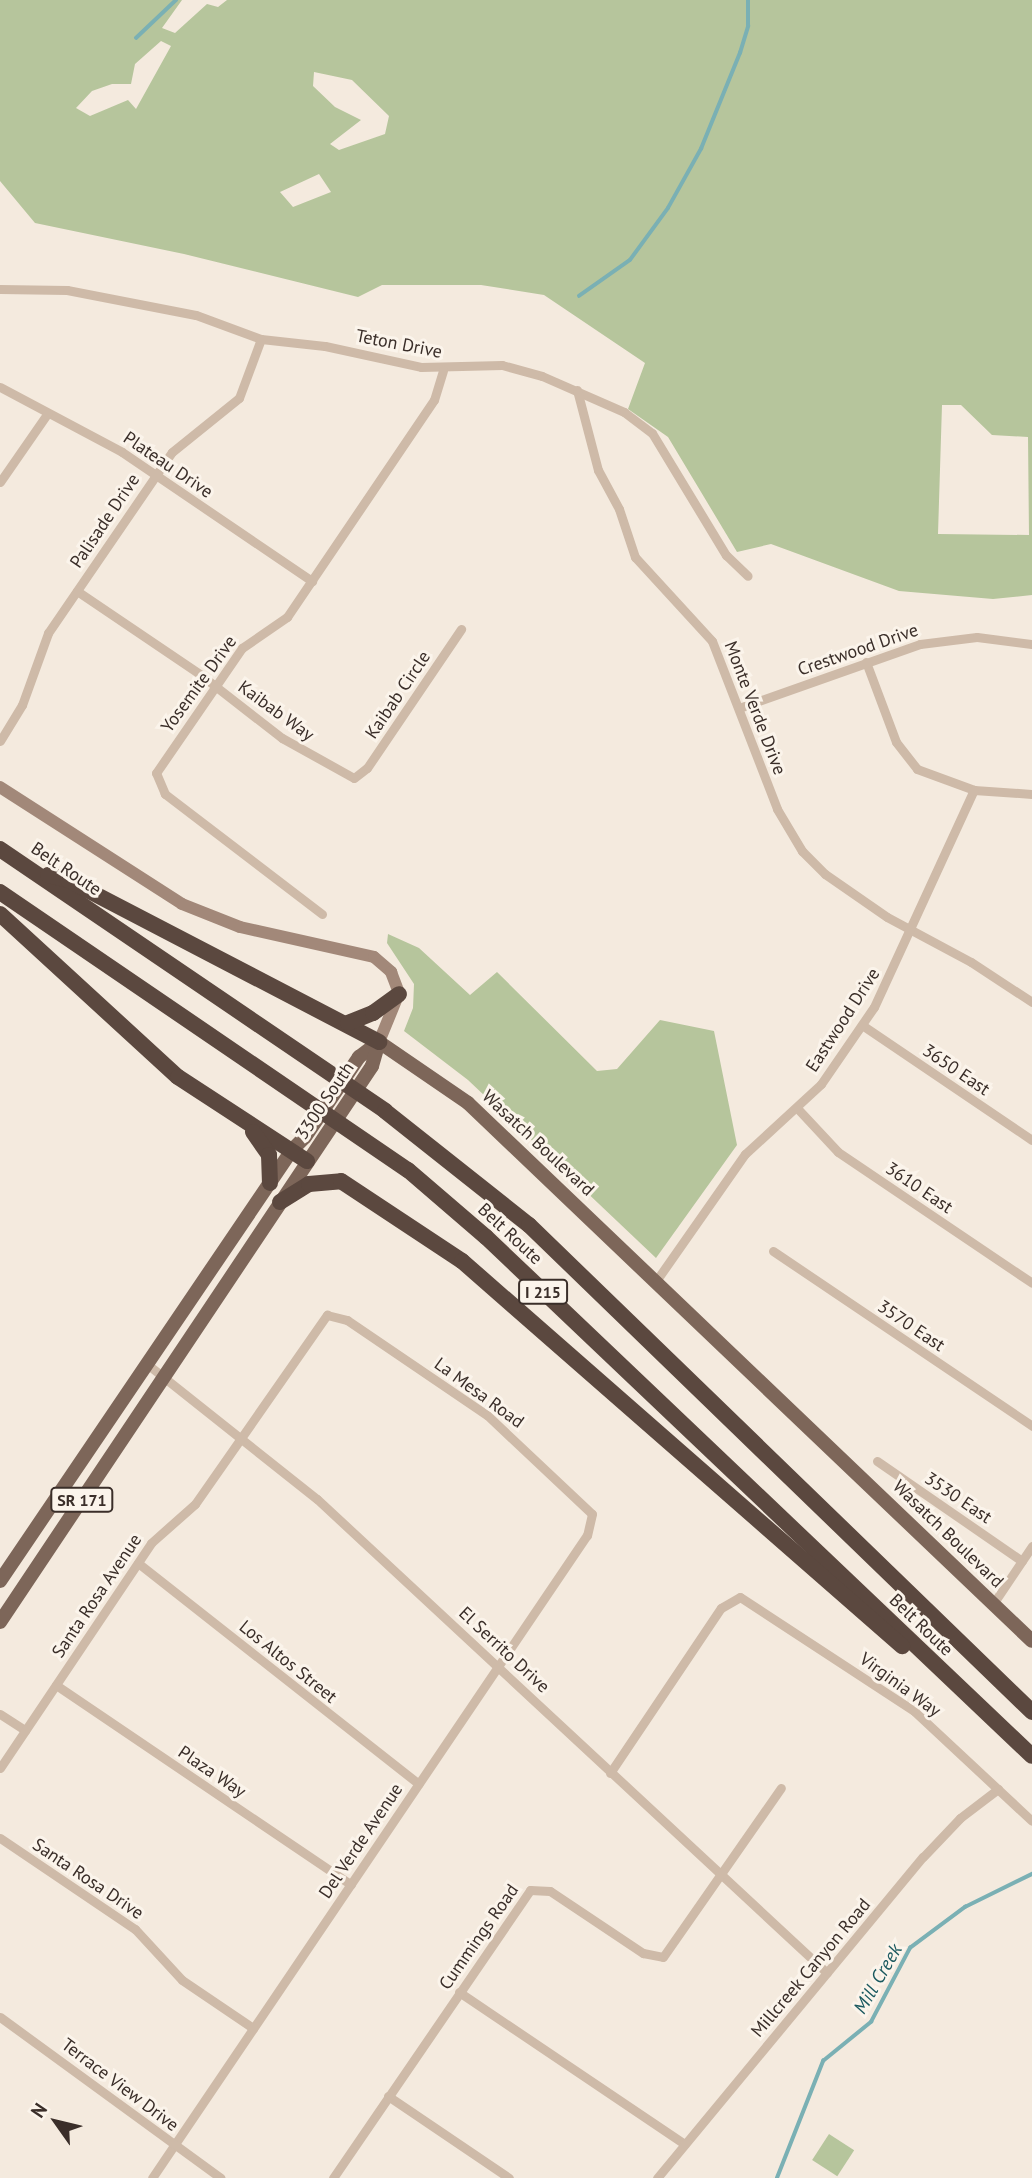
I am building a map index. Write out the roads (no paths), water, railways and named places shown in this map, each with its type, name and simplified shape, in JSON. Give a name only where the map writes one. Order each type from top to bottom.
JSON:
[{"type":"highway","name":"Belt Route","points":[[0,849],[384,1111],[529,1225],[990,1674],[1032,1711]]},
{"type":"highway","points":[[36,872],[68,880],[348,1023],[379,1042]]},
{"type":"highway","name":"Belt Route","points":[[0,892],[408,1170],[486,1237],[1032,1756]]},
{"type":"highway","points":[[0,914],[123,1031],[261,1139],[269,1155],[270,1183]]},
{"type":"highway","points":[[348,1023],[373,1013],[398,994]]},
{"type":"highway","points":[[236,1117],[307,1161]]},
{"type":"highway","points":[[280,1202],[309,1184],[341,1181],[462,1261],[844,1598],[1005,1731]]},
{"type":"main road","name":"3300 South","points":[[0,1622],[307,1161],[311,1142],[359,1057],[379,1042]]},
{"type":"main road","name":"3300 South","points":[[0,1581],[292,1150],[311,1142],[372,1066],[379,1042]]},
{"type":"main road","name":"Wasatch Boulevard","points":[[379,1042],[468,1103],[1032,1641]]},
{"type":"street","name":"Teton Drive","points":[[0,289],[80,292],[196,315],[261,340],[325,346],[443,370],[502,365],[577,390],[631,416],[657,438],[726,555],[748,576]]},
{"type":"street","name":"Palisade Drive","points":[[0,741],[22,705],[43,641],[183,438],[239,398],[261,340]]},
{"type":"street","name":"Yosemite Drive","points":[[322,914],[157,783],[156,774],[215,685],[248,642],[284,620],[312,581],[434,400],[443,370]]},
{"type":"street","name":"Plateau Drive","points":[[0,387],[47,414],[105,442],[312,581]]},
{"type":"street","name":"Monte Verde Drive","points":[[577,390],[598,470],[619,509],[635,557],[709,636],[777,809],[802,851],[838,884],[911,932],[962,956],[1032,1002]]},
{"type":"street","points":[[0,482],[47,414]]},
{"type":"street","name":"Kaibab Way","points":[[77,591],[215,685],[292,744],[347,776],[358,777]]},
{"type":"street","name":"Kaibab Circle","points":[[358,777],[461,629]]},
{"type":"street","name":"Crestwood Drive","points":[[739,708],[904,648],[950,639],[1032,644]]},
{"type":"street","points":[[866,662],[905,757],[930,777],[974,790],[1032,794]]},
{"type":"street","points":[[0,787],[182,904],[240,927],[374,957],[391,972],[398,994],[379,1042]]},
{"type":"street","name":"Eastwood Drive","points":[[656,1281],[745,1153],[797,1108],[827,1077],[862,1026],[911,932],[974,790]]},
{"type":"street","name":"3650 East","points":[[862,1026],[1032,1140]]},
{"type":"street","name":"3610 East","points":[[797,1108],[838,1152],[1032,1283]]},
{"type":"street","name":"3570 East","points":[[773,1251],[1032,1426]]},
{"type":"street","name":"Santa Rosa Avenue","points":[[0,1768],[138,1563],[161,1532],[195,1504],[327,1315]]},
{"type":"street","name":"La Mesa Road","points":[[327,1315],[346,1320],[487,1415],[587,1506],[594,1520]]},
{"type":"street","name":"El Serrito Drive","points":[[147,1364],[310,1492],[827,1973]]},
{"type":"street","name":"3530 East","points":[[877,1461],[1022,1561]]},
{"type":"street","name":"Del Verde Avenue","points":[[152,2178],[499,1666],[594,1520]]},
{"type":"street","points":[[993,1604],[1032,1546]]},
{"type":"street","name":"Los Altos Street","points":[[138,1563],[419,1784]]},
{"type":"street","name":"Virginia Way","points":[[610,1773],[734,1596],[752,1602],[914,1711],[1032,1821]]},
{"type":"street","name":"Plaza Way","points":[[55,1685],[351,1885]]},
{"type":"street","points":[[0,1714],[25,1730]]},
{"type":"street","points":[[722,1876],[781,1788]]},
{"type":"street","name":"Millcreek Canyon Road","points":[[657,2178],[946,1831],[998,1789]]},
{"type":"street","name":"Santa Rosa Drive","points":[[0,1838],[129,1924],[182,1980],[253,2028]]},
{"type":"street","name":"Cummings Road","points":[[332,2178],[522,1899],[535,1887],[550,1891],[658,1959],[673,1949],[722,1876]]},
{"type":"street","points":[[459,1992],[684,2144]]},
{"type":"street","name":"Terrace View Drive","points":[[0,2017],[78,2070],[221,2178]]},
{"type":"street","points":[[388,2096],[509,2178]]},
{"type":"waterway","points":[[136,38],[176,0]]},
{"type":"waterway","points":[[579,296],[630,260],[668,208],[701,149],[740,53],[748,26],[748,0]]},
{"type":"waterway","name":"Mill Creek","points":[[777,2178],[823,2061],[871,2022],[910,1948],[965,1907],[1032,1874]]}]
